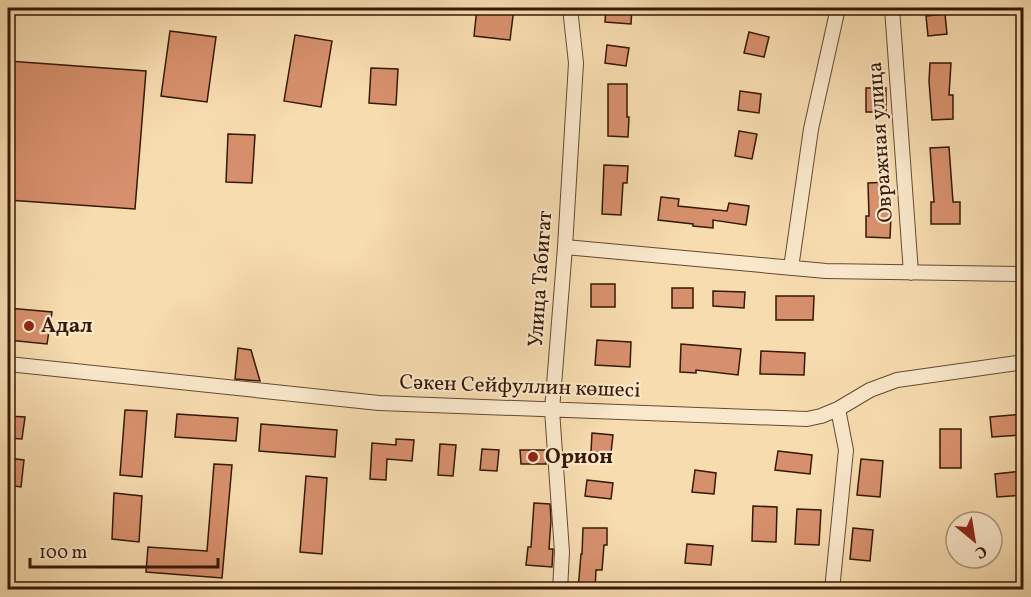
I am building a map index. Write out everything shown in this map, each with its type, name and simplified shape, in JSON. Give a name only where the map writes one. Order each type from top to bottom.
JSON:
[{"type":"street","name":"Улица Табигат","points":[[560,590],[561,552],[552,410],[576,63],[570,8]]},
{"type":"street","points":[[791,268],[811,129],[838,8]]},
{"type":"street","name":"Овражная улица","points":[[892,8],[911,273]]},
{"type":"street","points":[[565,247],[826,271],[1023,274]]},
{"type":"street","name":"Сәкен Сейфуллин көшесі","points":[[8,364],[379,403],[807,419],[838,409],[870,390],[897,380],[1023,362]]},
{"type":"street","points":[[832,590],[846,450],[838,409]]},
{"type":"building","points":[[477,8],[514,8],[510,40],[474,36]]},
{"type":"building","points":[[606,8],[632,8],[631,24],[605,22]]},
{"type":"building","points":[[945,14],[947,34],[928,36],[926,16]]},
{"type":"building","points":[[170,31],[216,37],[207,102],[161,96]]},
{"type":"building","points":[[749,32],[769,37],[764,57],[744,53]]},
{"type":"building","points":[[295,35],[332,41],[321,107],[284,101]]},
{"type":"building","points":[[607,45],[629,48],[626,66],[605,63]]},
{"type":"building","points":[[8,61],[146,71],[135,209],[8,200]]},
{"type":"building","points":[[930,63],[951,63],[949,95],[953,95],[953,119],[932,120]]},
{"type":"building","points":[[371,68],[398,69],[396,105],[369,103]]},
{"type":"building","points":[[608,84],[627,84],[628,137],[608,136]]},
{"type":"building","points":[[866,88],[886,88],[886,112],[866,112]]},
{"type":"building","points":[[740,91],[761,94],[759,113],[738,110]]},
{"type":"building","points":[[739,131],[757,134],[752,159],[735,156]]},
{"type":"building","points":[[228,134],[255,135],[252,183],[226,182]]},
{"type":"building","points":[[949,147],[953,202],[960,202],[960,224],[931,224],[931,202],[934,202],[930,148]]},
{"type":"building","points":[[604,165],[628,166],[627,183],[623,183],[621,215],[602,214]]},
{"type":"building","points":[[888,182],[890,238],[866,237],[866,216],[869,216],[868,183]]},
{"type":"building","points":[[661,197],[679,199],[678,206],[727,211],[729,203],[749,206],[746,225],[713,220],[713,228],[658,220]]},
{"type":"building","points":[[591,284],[615,284],[615,307],[591,307]]},
{"type":"building","points":[[672,288],[693,288],[693,308],[672,308]]},
{"type":"building","points":[[713,291],[745,292],[744,308],[713,306]]},
{"type":"building","points":[[776,296],[814,296],[813,320],[776,320]]},
{"type":"building","name":"Адал","points":[[8,308],[52,312],[47,344],[8,340]]},
{"type":"building","points":[[597,340],[631,342],[630,367],[595,365]]},
{"type":"building","points":[[681,344],[741,349],[738,375],[696,370],[696,373],[680,372]]},
{"type":"building","points":[[238,348],[251,350],[260,381],[235,379]]},
{"type":"building","points":[[761,351],[805,353],[804,375],[760,374]]},
{"type":"building","points":[[125,410],[147,411],[142,477],[120,475]]},
{"type":"building","points":[[177,414],[238,418],[236,441],[175,437]]},
{"type":"building","points":[[1023,414],[1023,435],[992,437],[990,417]]},
{"type":"building","points":[[8,416],[25,417],[22,439],[8,438]]},
{"type":"building","points":[[261,424],[337,430],[335,457],[259,451]]},
{"type":"building","points":[[940,429],[961,429],[961,468],[940,468]]},
{"type":"building","points":[[592,433],[613,435],[611,453],[591,452]]},
{"type":"building","points":[[396,439],[414,440],[412,461],[387,459],[386,480],[370,479],[372,443],[396,445]]},
{"type":"building","points":[[440,444],[456,445],[453,476],[438,475]]},
{"type":"building","points":[[482,449],[499,450],[497,471],[480,470]]},
{"type":"building","name":"Орион","points":[[520,450],[546,450],[546,464],[521,464]]},
{"type":"building","points":[[778,451],[812,455],[810,474],[775,470]]},
{"type":"building","points":[[8,458],[24,460],[21,487],[8,485]]},
{"type":"building","points":[[861,459],[883,461],[880,497],[857,495]]},
{"type":"building","points":[[214,464],[232,465],[222,578],[146,572],[148,547],[207,551]]},
{"type":"building","points":[[695,470],[716,473],[714,494],[692,492]]},
{"type":"building","points":[[1023,471],[1023,495],[997,497],[995,474]]},
{"type":"building","points":[[306,476],[327,478],[322,554],[300,552]]},
{"type":"building","points":[[587,480],[613,483],[611,499],[585,496]]},
{"type":"building","points":[[114,493],[142,496],[139,542],[112,539]]},
{"type":"building","points":[[534,503],[550,504],[549,549],[553,549],[552,567],[526,565],[528,547],[531,547]]},
{"type":"building","points":[[753,506],[777,507],[776,542],[752,541]]},
{"type":"building","points":[[797,509],[821,510],[819,545],[795,544]]},
{"type":"building","points":[[583,528],[607,528],[607,545],[604,545],[602,570],[596,570],[595,590],[578,590]]},
{"type":"building","points":[[853,528],[873,530],[870,561],[850,559]]},
{"type":"building","points":[[687,544],[713,546],[711,565],[685,563]]},
{"type":"place","name":"Адал","points":[[29,326]]},
{"type":"place","name":"Орион","points":[[533,457]]}]
